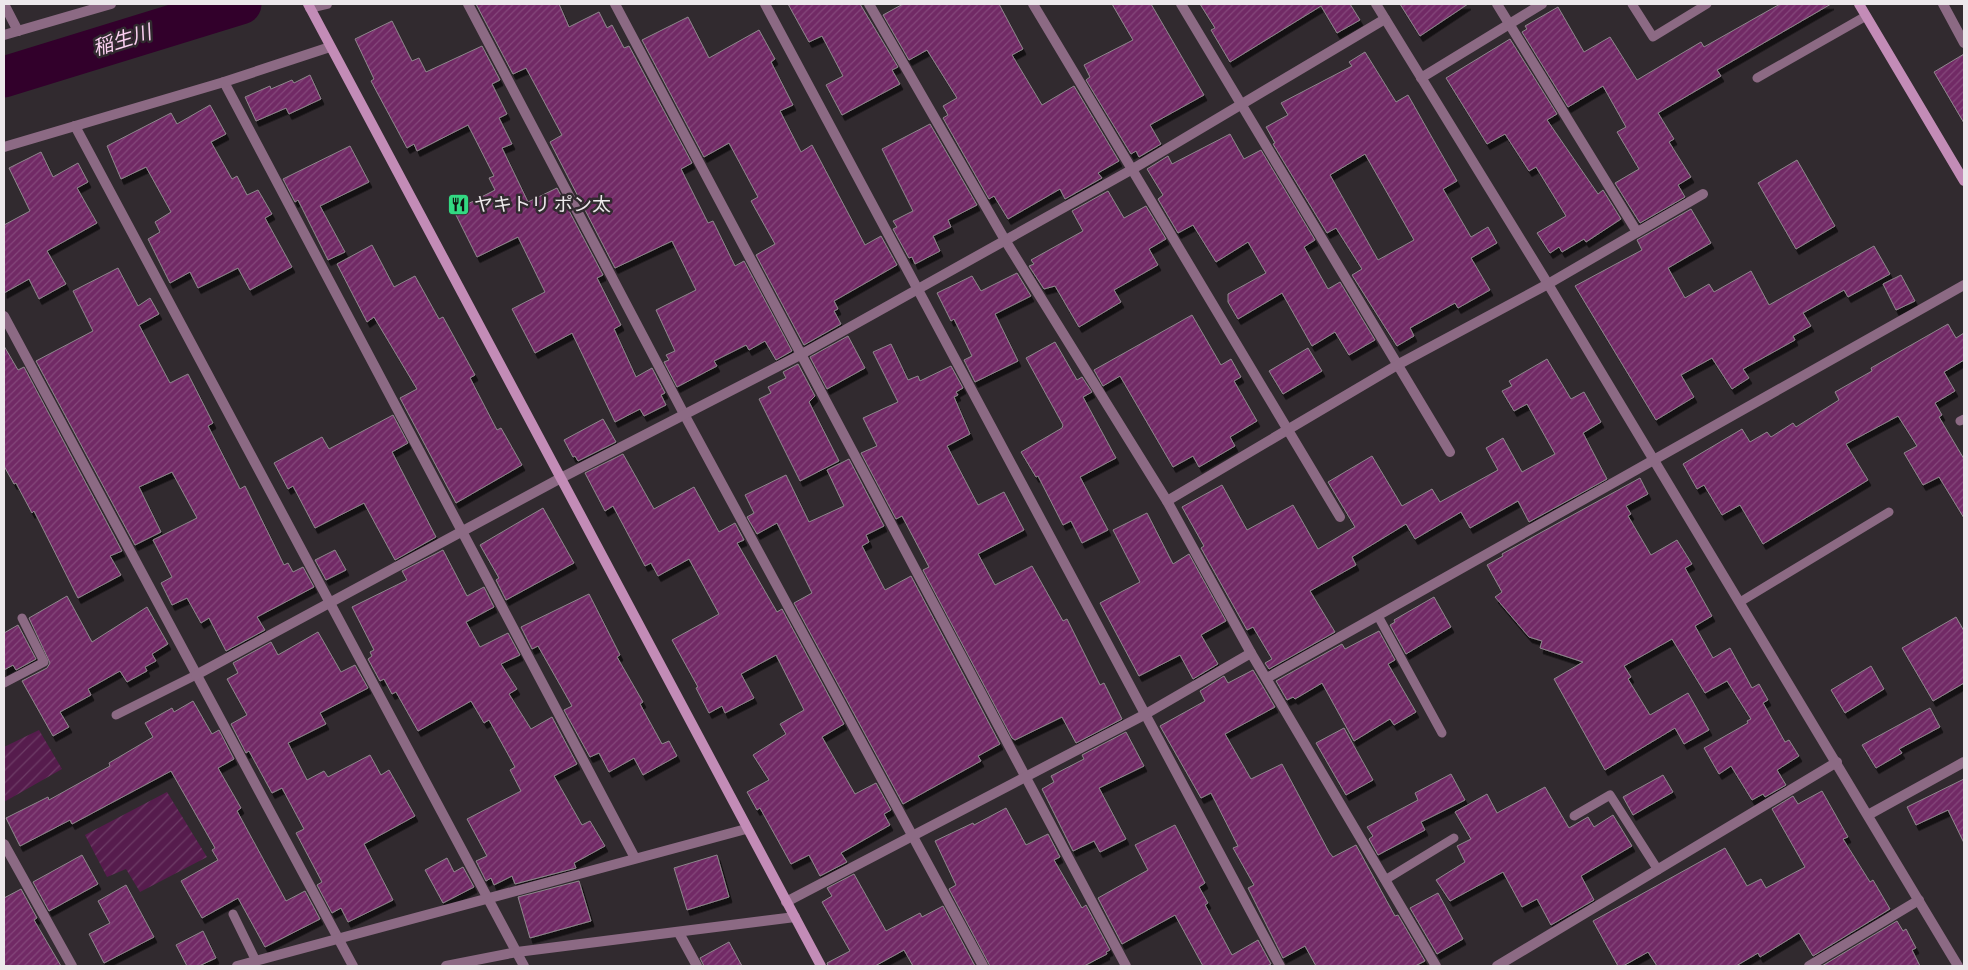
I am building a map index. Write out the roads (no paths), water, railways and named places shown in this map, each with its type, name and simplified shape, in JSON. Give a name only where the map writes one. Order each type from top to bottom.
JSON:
[{"type":"street","points":[[4,4],[18,31]]},
{"type":"street","points":[[4,35],[111,4]]},
{"type":"street","points":[[327,4],[309,6],[559,479],[821,966]]},
{"type":"street","points":[[468,4],[684,414],[983,966]]},
{"type":"street","points":[[615,4],[1126,966]]},
{"type":"street","points":[[765,4],[1280,966]]},
{"type":"street","points":[[869,4],[1005,240],[1167,501],[1251,653],[1436,966]]},
{"type":"street","points":[[1033,4],[1130,170],[1340,517]]},
{"type":"street","points":[[1181,4],[1399,364],[1450,452]]},
{"type":"street","points":[[1376,4],[1548,284],[1958,966]]},
{"type":"street","points":[[1497,4],[1637,232]]},
{"type":"street","points":[[1421,78],[1508,23],[1542,4]]},
{"type":"street","points":[[1859,4],[1964,182]]},
{"type":"street","points":[[1943,4],[1964,43]]},
{"type":"street","points":[[196,675],[463,533],[559,479],[800,355],[1130,170],[1385,19]]},
{"type":"street","points":[[4,147],[224,82],[330,47]]},
{"type":"street","points":[[224,82],[635,858]]},
{"type":"street","points":[[75,126],[524,966]]},
{"type":"street","points":[[1167,501],[1399,364],[1548,284],[1703,194]]},
{"type":"street","points":[[1267,678],[1964,285]]},
{"type":"street","points":[[4,316],[353,966]]},
{"type":"street","points":[[786,902],[1144,715],[1251,653]]},
{"type":"street","points":[[1497,966],[1837,762]]},
{"type":"street","points":[[1868,815],[1964,762]]},
{"type":"street","points":[[236,966],[746,829]]},
{"type":"street","points":[[4,844],[72,966]]},
{"type":"street","points":[[1809,966],[1919,900]]},
{"type":"street","points":[[446,966],[517,952],[795,917]]},
{"type":"street","points":[[679,933],[697,966]]},
{"type":"lane","points":[[1632,4],[1653,37],[1707,4]]},
{"type":"lane","points":[[1757,78],[1866,16]]},
{"type":"lane","points":[[1740,602],[1889,512]]},
{"type":"lane","points":[[1378,616],[1442,733]]},
{"type":"lane","points":[[4,683],[44,662],[22,618]]},
{"type":"lane","points":[[116,715],[196,675]]},
{"type":"lane","points":[[1574,816],[1610,795],[1658,870]]},
{"type":"lane","points":[[1386,880],[1454,838]]},
{"type":"lane","points":[[233,914],[256,961]]},
{"type":"waterway","name":"稲生川","points":[[4,77],[241,4]]},
{"type":"place","name":"ヤキトリ ポン太","points":[[458,204]]}]
